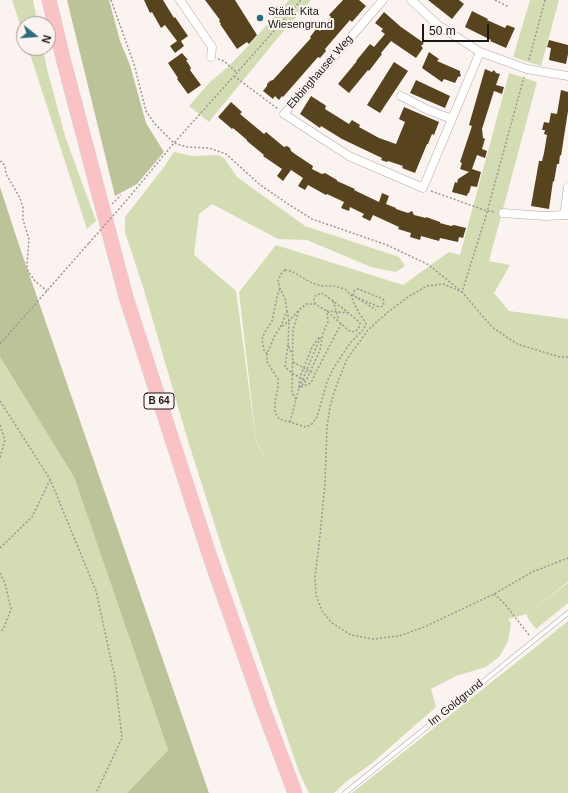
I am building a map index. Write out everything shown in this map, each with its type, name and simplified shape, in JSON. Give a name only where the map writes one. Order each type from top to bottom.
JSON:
[{"type":"highway","name":"B 64","points":[[49,0],[126,297],[209,554],[264,711],[295,793]]},
{"type":"street","points":[[180,0],[212,47],[211,57]]},
{"type":"street","name":"Ebbinghauser Weg","points":[[383,0],[284,114],[349,156],[423,188]]},
{"type":"street","points":[[411,0],[438,25],[480,52],[527,69],[568,76]]},
{"type":"street","points":[[423,188],[480,52]]},
{"type":"street","points":[[401,96],[452,120]]},
{"type":"street","points":[[503,213],[546,216],[566,215],[568,187]]},
{"type":"lane","name":"Im Goldgrund","points":[[345,793],[568,613]]},
{"type":"path","points":[[110,0],[134,64],[146,112],[154,124],[174,143],[187,147],[209,148],[226,154],[259,184],[312,219],[387,245],[429,265],[462,292],[492,327],[517,344],[560,357],[568,357]]},
{"type":"path","points":[[0,344],[126,201],[174,143],[301,0]]},
{"type":"path","points":[[495,0],[509,7]]},
{"type":"path","points":[[462,292],[487,211],[545,0]]},
{"type":"path","points":[[211,57],[224,61],[237,73]]},
{"type":"path","points":[[234,76],[284,114]]},
{"type":"path","points":[[0,161],[5,166],[6,174],[20,198],[23,208],[23,220],[29,239],[28,271],[35,281],[46,291]]},
{"type":"path","points":[[423,188],[487,211],[503,213]]},
{"type":"path","points":[[112,204],[121,195]]},
{"type":"path","points":[[287,311],[267,354],[267,362],[278,379],[278,388],[275,401],[276,412],[279,419],[306,427],[312,424],[317,417],[327,382],[333,370],[351,342],[364,329],[366,323],[356,308],[351,295],[345,289],[312,283],[291,271],[285,270],[281,274],[278,281],[285,299],[289,321],[285,367],[306,381]]},
{"type":"path","points":[[462,292],[443,284],[427,286],[418,291],[388,312],[368,330],[347,359],[334,392],[327,427],[325,484],[315,577],[316,595],[322,611],[332,623],[351,635],[373,638],[399,636],[424,627],[494,594],[532,572],[568,558]]},
{"type":"path","points":[[267,354],[264,350],[262,340],[272,321],[280,288]]},
{"type":"path","points":[[351,295],[379,306],[383,306],[384,302],[381,298],[358,289],[353,293],[354,296]]},
{"type":"path","points":[[281,326],[289,321],[306,304],[315,304],[328,311],[351,332],[356,331],[359,327],[360,323],[325,294],[321,293],[315,296],[315,304]]},
{"type":"path","points":[[354,296],[376,310]]},
{"type":"path","points":[[333,300],[341,323]]},
{"type":"path","points":[[296,399],[292,393],[293,330],[300,310]]},
{"type":"path","points":[[290,422],[299,388],[328,322],[328,311]]},
{"type":"path","points":[[328,311],[350,314]]},
{"type":"path","points":[[299,388],[311,383],[341,323]]},
{"type":"path","points":[[299,388],[300,377],[312,347],[323,333]]},
{"type":"path","points":[[299,388],[306,381],[311,372],[320,350],[323,333]]},
{"type":"path","points":[[288,345],[293,355]]},
{"type":"path","points":[[293,362],[315,374]]},
{"type":"path","points":[[0,401],[50,480],[96,591],[115,678],[122,738],[96,793]]},
{"type":"path","points":[[0,425],[5,440],[0,458]]},
{"type":"path","points":[[0,548],[32,517],[50,480]]},
{"type":"path","points":[[0,573],[5,583],[11,609],[3,630],[0,631]]},
{"type":"path","points":[[494,594],[504,603],[534,640]]},
{"type":"green space","points":[[12,0],[33,0],[36,16],[17,16]]},
{"type":"green space","points":[[67,0],[109,0],[120,41],[130,65],[146,123],[164,152],[137,184],[115,196]]},
{"type":"green space","points":[[289,0],[311,0],[209,122],[189,106],[210,82],[228,67],[250,44]]},
{"type":"green space","points":[[530,0],[559,0],[541,66],[513,57]]},
{"type":"green space","points":[[31,56],[45,56],[65,136],[96,221],[87,229]]},
{"type":"green space","points":[[509,73],[537,82],[489,261],[510,265],[494,293],[509,311],[568,319],[568,582],[527,614],[508,619],[511,623],[508,641],[500,656],[486,667],[456,676],[431,689],[436,707],[371,764],[347,781],[334,793],[309,793],[299,772],[223,551],[125,232],[125,217],[174,152],[192,156],[218,155],[224,158],[237,177],[305,226],[399,257],[405,266],[396,272],[371,267],[307,240],[278,239],[212,204],[199,214],[194,255],[236,291],[256,441],[273,471],[256,440],[239,292],[276,245],[403,285],[449,252],[460,255]]},
{"type":"green space","points":[[0,187],[209,793],[127,793],[168,750],[74,477],[0,357]]},
{"type":"green space","points":[[0,357],[74,477],[168,750],[127,793],[0,793]]},
{"type":"green space","points":[[568,583],[568,603],[536,629],[527,617],[527,614]]},
{"type":"green space","points":[[568,621],[568,793],[352,793],[537,646]]},
{"type":"building","points":[[144,0],[163,0],[174,18],[175,17],[188,36],[181,41],[184,46],[175,53],[170,46],[177,41],[165,25],[161,28],[152,12],[150,13]]},
{"type":"building","points":[[205,0],[235,0],[257,35],[249,44],[247,42],[237,49],[220,24],[220,20]]},
{"type":"building","points":[[343,0],[359,0],[366,6],[352,22],[350,20],[325,49],[326,51],[320,58],[318,57],[283,97],[282,96],[279,100],[275,96],[273,99],[263,91],[267,84],[273,80],[311,38],[310,37],[317,28],[320,31],[331,17],[329,15]]},
{"type":"building","points":[[428,0],[459,0],[464,4],[452,19]]},
{"type":"building","points":[[472,11],[505,28],[507,25],[515,28],[506,48],[465,27]]},
{"type":"building","points":[[384,12],[401,27],[424,43],[421,46],[423,48],[416,58],[391,41],[369,71],[368,70],[349,93],[338,84],[370,44],[374,47],[385,34],[381,31],[383,29],[375,23]]},
{"type":"building","points":[[549,40],[568,45],[566,64],[549,60],[551,48],[547,47]]},
{"type":"building","points":[[429,52],[439,59],[437,61],[460,71],[461,76],[458,77],[455,83],[444,79],[442,82],[422,68]]},
{"type":"building","points":[[182,53],[188,60],[186,60],[191,68],[190,70],[201,85],[188,94],[168,63]]},
{"type":"building","points":[[394,62],[408,71],[380,113],[367,105]]},
{"type":"building","points":[[485,69],[492,72],[494,70],[496,73],[500,74],[496,85],[504,87],[502,94],[494,91],[482,129],[483,138],[485,139],[482,149],[487,151],[485,158],[477,155],[472,169],[481,172],[477,187],[471,186],[467,196],[452,192],[455,182],[457,183],[458,179],[469,172],[460,169],[462,163],[460,162],[472,126],[469,125]]},
{"type":"building","points":[[416,80],[450,96],[445,108],[410,93]]},
{"type":"building","points":[[561,90],[568,92],[568,111],[561,156],[560,155],[559,164],[557,164],[554,182],[553,181],[549,209],[531,206],[539,161],[542,161],[547,135],[544,134],[545,130],[542,130],[544,122],[549,123],[551,113],[557,114]]},
{"type":"building","points":[[311,96],[325,105],[325,109],[349,124],[352,120],[360,125],[359,127],[379,138],[396,144],[405,122],[399,119],[404,107],[439,122],[434,135],[432,134],[427,144],[415,173],[402,168],[403,166],[381,160],[382,158],[342,139],[321,126],[320,128],[300,114]]},
{"type":"building","points":[[231,102],[242,112],[240,114],[264,134],[266,132],[284,147],[287,146],[290,148],[291,151],[313,166],[312,169],[322,174],[325,173],[337,181],[379,202],[382,193],[389,196],[386,204],[396,209],[408,213],[412,211],[414,215],[426,217],[451,226],[454,225],[466,228],[463,238],[459,237],[458,242],[440,238],[439,241],[421,236],[420,240],[410,237],[411,233],[398,229],[399,227],[373,215],[370,221],[362,217],[364,214],[350,207],[349,211],[341,208],[344,202],[327,194],[326,195],[308,185],[305,190],[298,186],[303,178],[291,170],[283,181],[277,176],[282,169],[263,156],[264,155],[247,140],[218,117]]},
{"type":"place","name":"Städt. Kita Wiesengrund","points":[[260,18]]}]
